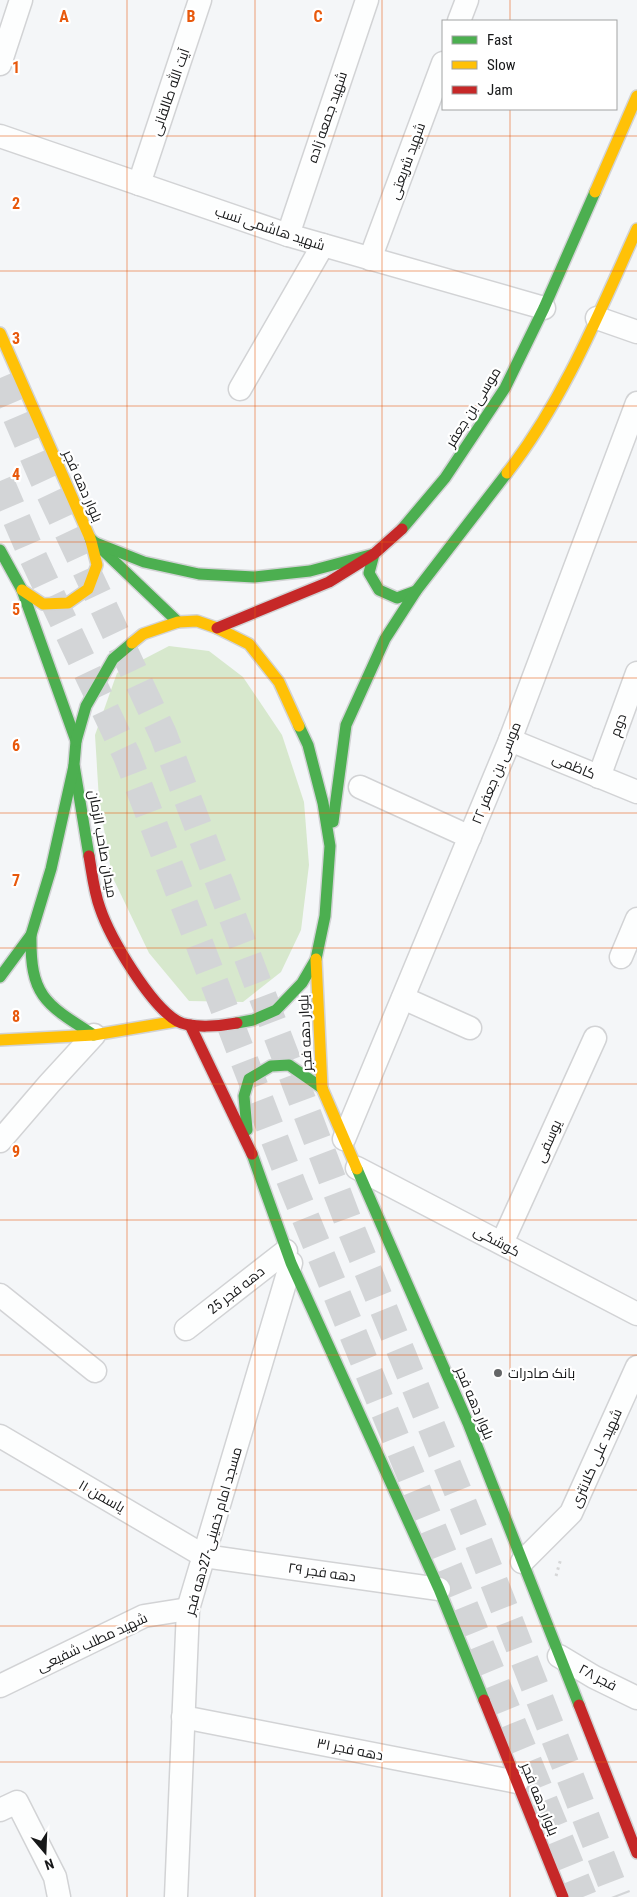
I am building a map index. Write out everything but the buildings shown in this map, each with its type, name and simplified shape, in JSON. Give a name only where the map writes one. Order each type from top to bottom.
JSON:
[{"type":"main road","name":"موسی بن جعفر","points":[[217,628],[329,582],[374,554],[403,528],[445,478],[506,388],[544,308],[637,96]]},
{"type":"main road","points":[[330,846],[346,725],[386,639],[416,591],[526,449],[577,362],[637,229]]},
{"type":"main road","name":"بلوار دهه فجر","points":[[0,333],[91,541],[178,622]]},
{"type":"main road","points":[[91,541],[144,562],[199,574],[254,577],[310,571],[374,554],[369,573],[379,590],[397,598],[416,591]]},
{"type":"main road","points":[[22,590],[43,604],[68,603],[88,588],[97,565],[91,541]]},
{"type":"main road","points":[[0,550],[22,590],[76,741]]},
{"type":"main road","name":"میدان صاحب الزمان","points":[[197,621],[217,628],[249,644],[279,682],[308,745],[323,803],[330,846],[325,916],[316,959],[302,983],[276,1010],[253,1020],[221,1026],[190,1025],[177,1021],[160,1006],[136,975],[116,944],[99,907],[84,833],[74,765],[76,741],[86,706],[113,659],[143,634],[178,622],[197,621]]},
{"type":"main road","points":[[74,765],[51,869],[31,935],[32,970],[40,993],[55,1011],[94,1035]]},
{"type":"main road","points":[[0,976],[31,935]]},
{"type":"main road","name":"بلوار دهه فجر","points":[[316,959],[322,1088],[468,1423],[637,1853]]},
{"type":"main road","points":[[0,1040],[94,1035],[177,1021]]},
{"type":"main road","name":"بلوار دهه فجر","points":[[190,1025],[248,1143],[289,1257],[440,1589],[563,1897]]},
{"type":"main road","points":[[248,1143],[244,1096],[249,1079],[271,1066],[289,1064],[322,1088]]},
{"type":"street","points":[[0,64],[21,0]]},
{"type":"street","name":"آیت الله طالقانی","points":[[139,184],[200,0]]},
{"type":"street","name":"شهید جمعه زاده","points":[[288,235],[368,0]]},
{"type":"street","points":[[459,20],[467,0]]},
{"type":"street","name":"شهید شریعتی","points":[[370,258],[442,66]]},
{"type":"street","name":"شهید هاشمی نسب","points":[[0,136],[288,235],[544,308]]},
{"type":"street","points":[[240,389],[323,245]]},
{"type":"street","points":[[597,318],[637,332]]},
{"type":"street","name":"موسی بن جعفر ۲۲","points":[[344,1140],[510,740],[637,403]]},
{"type":"street","name":"دوم","points":[[599,777],[637,673]]},
{"type":"street","name":"کاظمی","points":[[510,740],[637,792]]},
{"type":"street","points":[[360,787],[470,837]]},
{"type":"street","points":[[621,957],[637,919]]},
{"type":"street","points":[[403,998],[470,1028]]},
{"type":"street","points":[[0,1141],[94,1035]]},
{"type":"street","name":"یوسفی","points":[[502,1243],[595,1038]]},
{"type":"street","name":"کوشکی","points":[[356,1168],[637,1314]]},
{"type":"street","name":"دهه فجر 25","points":[[186,1328],[289,1257]]},
{"type":"street","name":"مسجد امام خمینی-27دهه فجر","points":[[176,1897],[188,1609],[289,1257]]},
{"type":"street","points":[[0,1295],[95,1371]]},
{"type":"street","name":"شهید علی کلانتری","points":[[522,1562],[571,1513],[637,1367]]},
{"type":"street","name":"یاسمن ۱۱","points":[[0,1436],[204,1556]]},
{"type":"street","name":"دهه فجر ۲۹","points":[[204,1556],[440,1589]]},
{"type":"street","name":"شهید مطلب شفیعی","points":[[0,1686],[144,1616],[188,1609]]},
{"type":"street","name":"فجر ۲۸","points":[[559,1656],[594,1677],[637,1698]]},
{"type":"street","name":"دهه فجر ۳۱","points":[[184,1717],[517,1782]]},
{"type":"street","points":[[0,1810],[17,1802],[55,1877],[59,1897]]},
{"type":"green space","points":[[169,646],[209,651],[243,677],[282,735],[304,802],[309,865],[301,930],[281,972],[243,1002],[189,1001],[149,953],[112,876],[99,800],[95,735],[117,673]]},
{"type":"tunnel","points":[[0,378],[43,478],[163,734],[351,1229],[474,1531],[617,1897]]},
{"type":"tunnel","points":[[0,481],[32,555],[127,756],[293,1187],[583,1897]]},
{"type":"traffic: fast","points":[[402,529],[445,478],[505,388],[544,308],[595,192]]},
{"type":"traffic: fast","points":[[333,822],[346,725],[385,639],[416,591],[507,473]]},
{"type":"traffic: fast","points":[[90,538],[178,622]]},
{"type":"traffic: fast","points":[[91,541],[144,562],[199,574],[254,577],[310,571],[374,554],[369,573],[379,590],[397,598],[416,591]]},
{"type":"traffic: fast","points":[[0,550],[22,590],[76,741],[74,765],[89,856]]},
{"type":"traffic: fast","points":[[76,741],[86,706],[113,659],[132,643]]},
{"type":"traffic: fast","points":[[237,1023],[253,1020],[276,1010],[302,983],[316,959],[325,916],[330,846],[323,803],[308,745],[299,726]]},
{"type":"traffic: fast","points":[[0,977],[31,935],[51,869],[74,766]]},
{"type":"traffic: fast","points":[[31,935],[31,956],[34,972],[44,996],[63,1015],[94,1035]]},
{"type":"traffic: fast","points":[[247,1130],[244,1096],[249,1079],[271,1066],[289,1065],[322,1088]]},
{"type":"traffic: fast","points":[[252,1154],[291,1263],[439,1589],[484,1700]]},
{"type":"traffic: fast","points":[[357,1169],[468,1423],[579,1705]]},
{"type":"traffic: slow","points":[[595,192],[637,96]]},
{"type":"traffic: slow","points":[[507,473],[546,416],[563,386],[594,324],[637,229]]},
{"type":"traffic: slow","points":[[0,333],[90,538]]},
{"type":"traffic: slow","points":[[22,590],[43,604],[68,603],[88,589],[97,565],[91,541]]},
{"type":"traffic: slow","points":[[132,643],[143,634],[178,622],[197,621],[217,628],[249,644],[279,682],[299,726]]},
{"type":"traffic: slow","points":[[316,959],[322,1088],[357,1169]]},
{"type":"traffic: slow","points":[[0,1040],[94,1035],[177,1021]]},
{"type":"traffic: jam","points":[[217,628],[329,582],[374,554],[402,529]]},
{"type":"traffic: jam","points":[[89,856],[96,896],[105,921],[132,970],[155,1001],[166,1013],[183,1024],[206,1026],[237,1023]]},
{"type":"traffic: jam","points":[[190,1025],[252,1154]]},
{"type":"traffic: jam","points":[[484,1700],[563,1897]]},
{"type":"traffic: jam","points":[[579,1705],[637,1853]]},
{"type":"place","name":"بانک صادرات","points":[[498,1373]]}]
